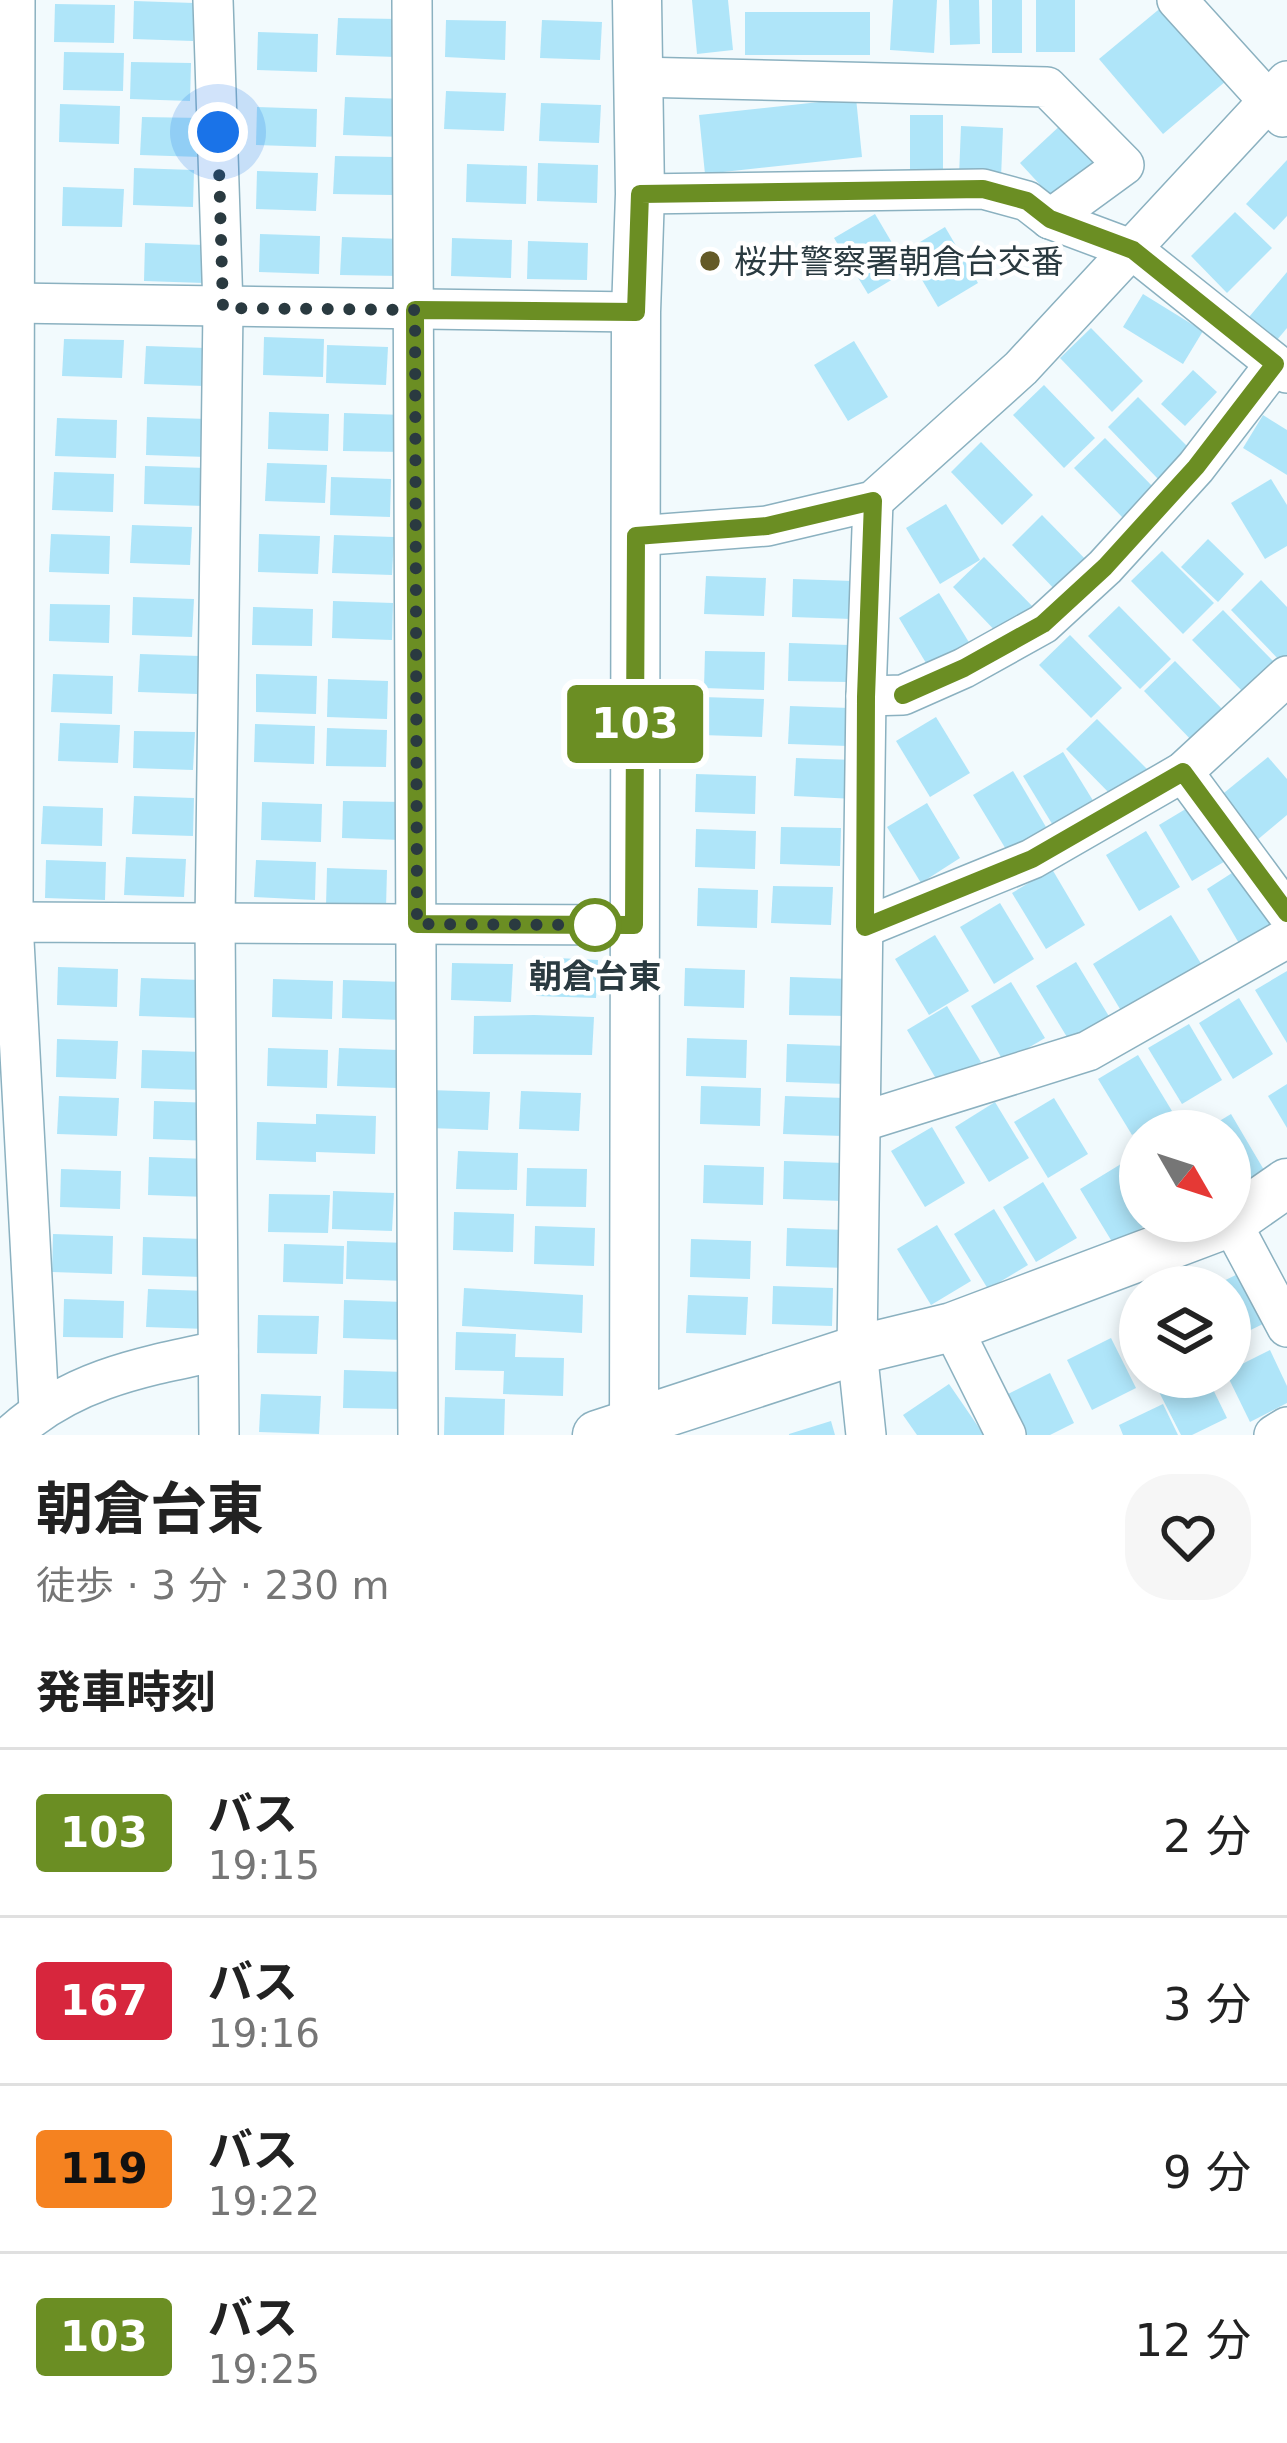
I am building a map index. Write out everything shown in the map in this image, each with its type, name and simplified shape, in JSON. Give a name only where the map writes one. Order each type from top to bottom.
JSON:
[{"type":"street","points":[[213,0],[223,308],[214,923],[219,1435]]},
{"type":"street","points":[[412,0],[418,1435]]},
{"type":"street","points":[[637,0],[640,194],[634,925],[621,1431],[857,1350],[952,1328],[1178,1242]]},
{"type":"street","points":[[636,536],[767,526],[873,501],[1021,368],[1281,101],[1177,0]]},
{"type":"street","points":[[10,18],[7,924],[24,1422],[118,1372],[218,1351]]},
{"type":"street","points":[[637,77],[1047,87],[1124,164],[1050,219]]},
{"type":"street","points":[[640,194],[983,189],[1027,201],[1050,219],[1133,250],[1281,368],[1105,567],[1043,624],[903,695],[866,697]]},
{"type":"street","points":[[12,303],[636,312]]},
{"type":"street","points":[[866,1435],[857,1350],[873,501]]},
{"type":"street","points":[[865,927],[1032,859],[1183,772],[1287,676]]},
{"type":"street","points":[[1183,772],[1287,913]]},
{"type":"street","points":[[7,924],[634,925]]},
{"type":"street","points":[[862,1122],[1088,1051],[1287,938]]},
{"type":"street","points":[[1251,1208],[1287,1184]]},
{"type":"street","points":[[1242,1242],[1287,1327]]},
{"type":"street","points":[[952,1328],[1006,1435]]},
{"type":"street","points":[[1274,1435],[1287,1427]]},
{"type":"building","points":[[692,0],[728,0],[733,50],[697,54]]},
{"type":"building","points":[[893,0],[937,0],[934,53],[890,50]]},
{"type":"building","points":[[949,0],[979,0],[980,44],[950,45]]},
{"type":"building","points":[[992,0],[1022,0],[1022,53],[992,53]]},
{"type":"building","points":[[1036,0],[1075,0],[1075,52],[1036,52]]},
{"type":"building","points":[[134,1],[194,3],[193,41],[133,39]]},
{"type":"building","points":[[55,4],[115,5],[114,43],[54,42]]},
{"type":"building","points":[[1163,6],[1226,81],[1163,134],[1099,59]]},
{"type":"building","points":[[745,12],[870,12],[870,55],[745,55]]},
{"type":"building","points":[[338,18],[398,19],[396,57],[336,55]]},
{"type":"building","points":[[446,20],[506,21],[505,60],[445,57]]},
{"type":"building","points":[[542,20],[602,22],[600,60],[540,58]]},
{"type":"building","points":[[258,32],[318,34],[317,72],[257,70]]},
{"type":"building","points":[[64,52],[124,53],[123,91],[63,90]]},
{"type":"building","points":[[131,62],[191,63],[190,101],[130,99]]},
{"type":"building","points":[[446,91],[506,93],[504,131],[444,129]]},
{"type":"building","points":[[345,97],[405,99],[403,137],[343,135]]},
{"type":"building","points":[[856,98],[862,157],[705,174],[699,115]]},
{"type":"building","points":[[541,103],[601,105],[599,143],[539,141]]},
{"type":"building","points":[[60,104],[120,106],[119,144],[59,142]]},
{"type":"building","points":[[257,107],[317,109],[316,147],[256,145]]},
{"type":"building","points":[[910,115],[943,115],[943,172],[910,172]]},
{"type":"building","points":[[142,117],[202,118],[201,157],[140,155]]},
{"type":"building","points":[[1064,122],[1099,160],[1055,201],[1020,163]]},
{"type":"building","points":[[961,126],[1003,128],[1001,178],[959,176]]},
{"type":"building","points":[[335,156],[395,157],[393,195],[333,194]]},
{"type":"building","points":[[1287,160],[1287,216],[1274,230],[1246,204]]},
{"type":"building","points":[[538,163],[598,165],[597,203],[537,201]]},
{"type":"building","points":[[467,164],[527,166],[526,204],[466,202]]},
{"type":"building","points":[[134,168],[194,170],[193,207],[133,205]]},
{"type":"building","points":[[257,171],[318,173],[316,211],[256,209]]},
{"type":"building","points":[[63,187],[124,189],[122,227],[62,226]]},
{"type":"building","points":[[1235,212],[1272,248],[1227,293],[1191,256]]},
{"type":"building","points":[[875,214],[908,270],[868,294],[834,238]]},
{"type":"building","points":[[945,227],[978,283],[938,307],[905,251]]},
{"type":"building","points":[[260,234],[320,236],[319,274],[259,272]]},
{"type":"building","points":[[342,237],[402,239],[400,276],[340,275]]},
{"type":"building","points":[[452,238],[512,240],[511,278],[451,276]]},
{"type":"building","points":[[528,241],[588,243],[587,280],[527,279]]},
{"type":"building","points":[[145,243],[205,245],[204,283],[144,281]]},
{"type":"building","points":[[1287,272],[1287,328],[1277,340],[1249,317]]},
{"type":"building","points":[[1143,294],[1203,331],[1183,364],[1123,327]]},
{"type":"building","points":[[1091,328],[1143,381],[1112,412],[1060,358]]},
{"type":"building","points":[[264,337],[324,339],[323,377],[263,375]]},
{"type":"building","points":[[64,339],[124,340],[122,378],[62,376]]},
{"type":"building","points":[[854,341],[888,397],[848,421],[814,365]]},
{"type":"building","points":[[327,345],[388,347],[386,385],[326,383]]},
{"type":"building","points":[[146,346],[206,348],[205,386],[144,384]]},
{"type":"building","points":[[1193,370],[1217,392],[1185,426],[1161,404]]},
{"type":"building","points":[[1044,385],[1095,438],[1064,468],[1013,415]]},
{"type":"building","points":[[1138,397],[1190,449],[1159,480],[1108,427]]},
{"type":"building","points":[[269,412],[329,414],[328,451],[268,449]]},
{"type":"building","points":[[344,413],[404,415],[403,452],[343,451]]},
{"type":"building","points":[[1263,415],[1287,430],[1287,475],[1243,448]]},
{"type":"building","points":[[147,417],[207,419],[206,457],[146,455]]},
{"type":"building","points":[[57,418],[117,420],[116,458],[55,456]]},
{"type":"building","points":[[1105,438],[1157,491],[1126,521],[1074,468]]},
{"type":"building","points":[[981,442],[1033,495],[1002,525],[951,472]]},
{"type":"building","points":[[267,463],[327,465],[325,503],[265,501]]},
{"type":"building","points":[[145,466],[206,468],[204,506],[144,504]]},
{"type":"building","points":[[54,472],[114,474],[113,512],[52,510]]},
{"type":"building","points":[[331,477],[391,479],[390,517],[330,515]]},
{"type":"building","points":[[1271,479],[1287,505],[1287,546],[1265,559],[1231,503]]},
{"type":"building","points":[[946,504],[980,560],[940,584],[906,528]]},
{"type":"building","points":[[1042,515],[1094,568],[1063,598],[1012,545]]},
{"type":"building","points":[[132,525],[192,527],[190,565],[130,563]]},
{"type":"building","points":[[51,534],[110,536],[109,574],[49,572]]},
{"type":"building","points":[[259,534],[320,536],[318,574],[258,572]]},
{"type":"building","points":[[334,535],[394,537],[392,575],[332,573]]},
{"type":"building","points":[[1208,539],[1244,574],[1218,602],[1181,567]]},
{"type":"building","points":[[1162,551],[1214,603],[1183,634],[1131,581]]},
{"type":"building","points":[[984,557],[1036,610],[1005,641],[953,587]]},
{"type":"building","points":[[706,576],[766,578],[764,616],[704,614]]},
{"type":"building","points":[[793,579],[853,581],[852,619],[792,617]]},
{"type":"building","points":[[1261,580],[1287,607],[1287,659],[1282,663],[1231,610]]},
{"type":"building","points":[[939,593],[973,649],[932,673],[899,618]]},
{"type":"building","points":[[133,597],[194,599],[192,637],[132,635]]},
{"type":"building","points":[[333,601],[393,603],[392,640],[332,638]]},
{"type":"building","points":[[50,604],[110,605],[109,643],[49,641]]},
{"type":"building","points":[[1119,606],[1171,659],[1140,689],[1088,636]]},
{"type":"building","points":[[253,607],[313,609],[312,646],[252,645]]},
{"type":"building","points":[[1223,610],[1275,663],[1244,693],[1192,640]]},
{"type":"building","points":[[1070,635],[1122,688],[1091,718],[1039,665]]},
{"type":"building","points":[[789,643],[849,645],[848,682],[788,681]]},
{"type":"building","points":[[705,651],[765,652],[764,690],[704,688]]},
{"type":"building","points":[[140,654],[200,656],[198,694],[138,692]]},
{"type":"building","points":[[1175,661],[1227,714],[1196,745],[1144,691]]},
{"type":"building","points":[[53,674],[113,676],[112,714],[51,712]]},
{"type":"building","points":[[256,674],[317,676],[316,714],[256,712]]},
{"type":"building","points":[[328,679],[388,681],[387,719],[327,717]]},
{"type":"building","points":[[703,697],[764,699],[762,737],[702,735]]},
{"type":"building","points":[[790,706],[850,708],[848,746],[788,744]]},
{"type":"building","points":[[936,717],[970,773],[930,797],[896,741]]},
{"type":"building","points":[[1097,719],[1149,771],[1118,802],[1066,749]]},
{"type":"building","points":[[60,723],[120,725],[118,763],[58,761]]},
{"type":"building","points":[[255,724],[315,726],[314,764],[254,762]]},
{"type":"building","points":[[327,728],[387,730],[386,767],[326,766]]},
{"type":"building","points":[[134,731],[195,732],[193,770],[133,768]]},
{"type":"building","points":[[1063,752],[1097,807],[1057,832],[1023,776]]},
{"type":"building","points":[[1268,757],[1287,779],[1287,815],[1256,841],[1219,797]]},
{"type":"building","points":[[796,758],[855,760],[855,799],[794,796]]},
{"type":"building","points":[[1013,771],[1046,827],[1007,851],[973,795]]},
{"type":"building","points":[[696,774],[756,776],[755,814],[695,812]]},
{"type":"building","points":[[134,796],[194,798],[193,836],[132,834]]},
{"type":"building","points":[[343,801],[403,802],[402,840],[342,838]]},
{"type":"building","points":[[1199,801],[1232,857],[1192,881],[1159,825]]},
{"type":"building","points":[[262,802],[322,804],[321,842],[261,840]]},
{"type":"building","points":[[927,803],[960,858],[921,883],[887,827]]},
{"type":"building","points":[[43,806],[103,808],[102,846],[41,844]]},
{"type":"building","points":[[781,827],[841,828],[840,866],[780,864]]},
{"type":"building","points":[[696,829],[756,831],[755,869],[695,867]]},
{"type":"building","points":[[1146,831],[1180,887],[1139,911],[1106,855]]},
{"type":"building","points":[[126,857],[186,859],[184,897],[124,895]]},
{"type":"building","points":[[46,860],[106,862],[105,900],[45,898]]},
{"type":"building","points":[[256,860],[316,862],[315,900],[254,897]]},
{"type":"building","points":[[1246,864],[1280,921],[1240,945],[1207,889]]},
{"type":"building","points":[[327,868],[387,870],[386,908],[326,906]]},
{"type":"building","points":[[1052,869],[1085,925],[1046,949],[1012,893]]},
{"type":"building","points":[[773,886],[833,887],[831,925],[771,923]]},
{"type":"building","points":[[698,888],[758,890],[757,928],[697,926]]},
{"type":"building","points":[[1000,903],[1034,959],[994,984],[960,927]]},
{"type":"building","points":[[1171,915],[1205,970],[1126,1019],[1093,964]]},
{"type":"building","points":[[935,935],[969,991],[929,1015],[895,959]]},
{"type":"building","points":[[537,957],[598,960],[596,998],[536,996]]},
{"type":"building","points":[[1076,962],[1110,1018],[1070,1042],[1036,986]]},
{"type":"building","points":[[452,963],[513,964],[511,1002],[451,1000]]},
{"type":"building","points":[[58,967],[118,969],[117,1007],[57,1005]]},
{"type":"building","points":[[685,968],[745,970],[744,1008],[684,1006]]},
{"type":"building","points":[[1287,971],[1287,1043],[1255,990]]},
{"type":"building","points":[[790,977],[850,979],[849,1016],[789,1015]]},
{"type":"building","points":[[141,978],[201,980],[199,1018],[139,1016]]},
{"type":"building","points":[[273,979],[333,981],[332,1019],[272,1017]]},
{"type":"building","points":[[343,980],[403,982],[402,1020],[342,1018]]},
{"type":"building","points":[[1011,982],[1045,1038],[1004,1062],[971,1006]]},
{"type":"building","points":[[1239,998],[1273,1054],[1233,1079],[1199,1023]]},
{"type":"building","points":[[947,1006],[981,1062],[941,1087],[907,1030]]},
{"type":"building","points":[[474,1016],[594,1017],[592,1055],[473,1054]]},
{"type":"building","points":[[1189,1024],[1222,1080],[1182,1104],[1148,1048]]},
{"type":"building","points":[[687,1038],[747,1040],[746,1078],[686,1076]]},
{"type":"building","points":[[57,1039],[118,1041],[116,1079],[56,1077]]},
{"type":"building","points":[[787,1044],[847,1046],[846,1084],[786,1082]]},
{"type":"building","points":[[268,1048],[328,1050],[327,1088],[267,1086]]},
{"type":"building","points":[[339,1048],[399,1050],[397,1088],[337,1086]]},
{"type":"building","points":[[142,1050],[202,1052],[201,1090],[141,1088]]},
{"type":"building","points":[[1138,1055],[1171,1110],[1119,1114],[1098,1079]]},
{"type":"building","points":[[1287,1084],[1287,1128],[1268,1096]]},
{"type":"building","points":[[701,1086],[761,1088],[760,1126],[700,1124]]},
{"type":"building","points":[[429,1090],[490,1092],[488,1130],[428,1128]]},
{"type":"building","points":[[521,1091],[581,1093],[579,1131],[519,1129]]},
{"type":"building","points":[[59,1096],[119,1098],[117,1136],[57,1134]]},
{"type":"building","points":[[785,1096],[845,1098],[843,1136],[783,1134]]},
{"type":"building","points":[[1054,1098],[1088,1154],[1048,1178],[1014,1122]]},
{"type":"building","points":[[154,1101],[214,1103],[213,1141],[153,1139]]},
{"type":"building","points":[[995,1102],[1029,1158],[989,1182],[955,1127]]},
{"type":"building","points":[[316,1114],[376,1116],[375,1154],[316,1152],[316,1162],[256,1160],[257,1122],[316,1124]]},
{"type":"building","points":[[932,1127],[965,1183],[925,1207],[891,1151]]},
{"type":"building","points":[[1251,1148],[1264,1170],[1251,1178]]},
{"type":"building","points":[[458,1151],[518,1153],[517,1190],[456,1189]]},
{"type":"building","points":[[149,1157],[209,1159],[207,1197],[148,1195]]},
{"type":"building","points":[[784,1161],[844,1163],[843,1201],[783,1199]]},
{"type":"building","points":[[704,1165],[764,1167],[763,1205],[703,1203]]},
{"type":"building","points":[[1119,1165],[1119,1242],[1114,1245],[1080,1189]]},
{"type":"building","points":[[527,1168],[587,1169],[586,1207],[526,1206]]},
{"type":"building","points":[[61,1169],[121,1171],[120,1209],[60,1207]]},
{"type":"building","points":[[1043,1182],[1077,1238],[1036,1262],[1003,1207]]},
{"type":"building","points":[[333,1191],[394,1193],[392,1231],[332,1229]]},
{"type":"building","points":[[269,1194],[330,1195],[328,1233],[268,1232]]},
{"type":"building","points":[[994,1209],[1028,1265],[988,1289],[954,1234]]},
{"type":"building","points":[[454,1212],[514,1214],[513,1252],[453,1250]]},
{"type":"building","points":[[937,1225],[971,1281],[931,1305],[897,1249]]},
{"type":"building","points":[[535,1226],[595,1228],[594,1266],[534,1264]]},
{"type":"building","points":[[787,1228],[847,1230],[846,1268],[786,1266]]},
{"type":"building","points":[[53,1234],[113,1236],[112,1274],[52,1272]]},
{"type":"building","points":[[143,1237],[203,1239],[202,1277],[142,1275]]},
{"type":"building","points":[[691,1239],[751,1241],[750,1279],[690,1277]]},
{"type":"building","points":[[347,1241],[407,1243],[406,1281],[346,1279]]},
{"type":"building","points":[[284,1244],[344,1246],[343,1284],[283,1282]]},
{"type":"building","points":[[773,1286],[833,1288],[832,1326],[772,1324]]},
{"type":"building","points":[[464,1288],[583,1295],[582,1333],[462,1326]]},
{"type":"building","points":[[148,1289],[208,1291],[207,1329],[146,1327]]},
{"type":"building","points":[[688,1295],[748,1297],[746,1335],[686,1333]]},
{"type":"building","points":[[1251,1295],[1265,1323],[1251,1330]]},
{"type":"building","points":[[64,1299],[124,1301],[123,1338],[63,1337]]},
{"type":"building","points":[[344,1300],[404,1302],[403,1340],[343,1338]]},
{"type":"building","points":[[258,1315],[319,1316],[317,1354],[257,1353]]},
{"type":"building","points":[[456,1332],[516,1334],[515,1357],[564,1358],[563,1396],[503,1394],[504,1371],[455,1370]]},
{"type":"building","points":[[1111,1338],[1119,1354],[1119,1396],[1092,1410],[1067,1360]]},
{"type":"building","points":[[1270,1350],[1287,1386],[1287,1403],[1250,1422],[1238,1398],[1251,1398],[1251,1360]]},
{"type":"building","points":[[344,1370],[404,1372],[403,1409],[343,1408]]},
{"type":"building","points":[[1050,1373],[1074,1423],[1050,1435],[1026,1435],[1006,1395]]},
{"type":"building","points":[[949,1384],[984,1435],[917,1435],[903,1415]]},
{"type":"building","points":[[261,1394],[321,1396],[319,1434],[259,1432]]},
{"type":"building","points":[[445,1397],[505,1399],[504,1435],[444,1435]]},
{"type":"building","points":[[1162,1398],[1217,1398],[1227,1418],[1192,1435],[1181,1435]]},
{"type":"building","points":[[1163,1404],[1178,1435],[1123,1435],[1119,1425]]},
{"type":"building","points":[[831,1421],[835,1435],[789,1435],[789,1434]]},
{"type":"bus line","name":"103","points":[[903,695],[1043,624],[1105,567],[1196,467],[1275,364],[1133,250],[1050,219],[1027,201],[983,189],[640,194],[636,312],[415,310],[417,924],[634,925],[636,536],[767,526],[873,501],[865,927],[1032,859],[1183,772],[1287,913]]},
{"type":"place","name":"桜井警察署朝倉台交番","points":[[710,261]]},
{"type":"place","name":"朝倉台東","points":[[595,925]]},
{"type":"route","points":[[218,132],[223,308],[415,310],[417,924],[601,925],[595,925]]}]
